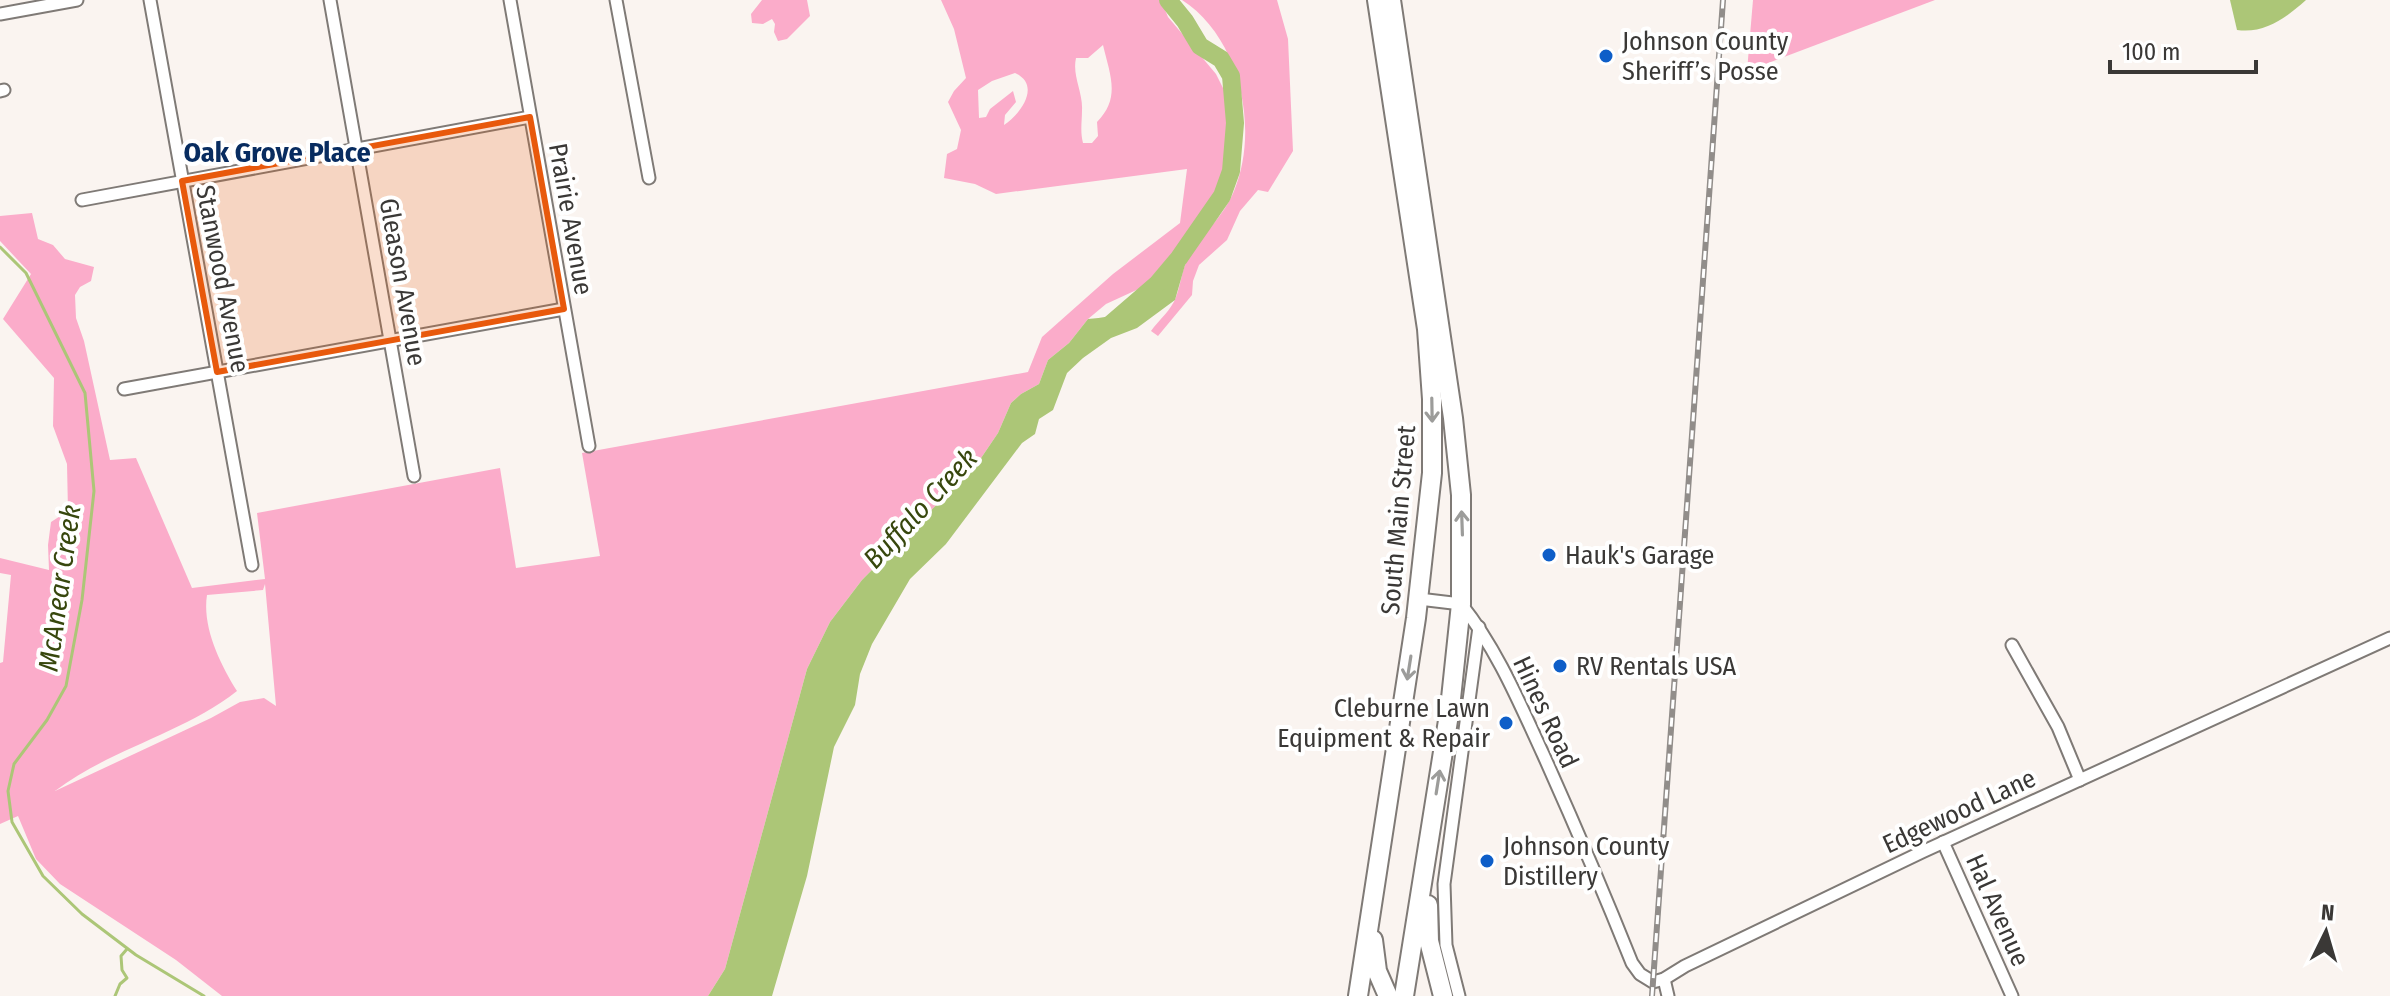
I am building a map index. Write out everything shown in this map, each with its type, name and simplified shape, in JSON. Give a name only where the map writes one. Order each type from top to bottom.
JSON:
[{"type":"main road","name":"South Main Street","points":[[1377,0],[1458,459],[1462,550],[1461,604],[1450,708],[1404,996]]},
{"type":"main road","name":"South Main Street","points":[[1358,996],[1419,599],[1432,473],[1432,399],[1427,329],[1391,0]]},
{"type":"main road","points":[[1426,859],[1429,941],[1443,996]]},
{"type":"main road","points":[[1370,922],[1377,971],[1388,996]]},
{"type":"street","points":[[0,14],[77,0]]},
{"type":"street","name":"Stanwood Avenue","points":[[150,0],[252,565]]},
{"type":"street","name":"Gleason Avenue","points":[[330,0],[414,476]]},
{"type":"street","name":"Prairie Avenue","points":[[510,0],[589,446]]},
{"type":"street","points":[[616,0],[649,178]]},
{"type":"street","points":[[82,200],[530,117]]},
{"type":"street","points":[[124,389],[564,309]]},
{"type":"street","points":[[1419,599],[1461,604]]},
{"type":"street","name":"Hines Road","points":[[1461,604],[1479,626],[1509,681],[1600,883],[1632,963],[1640,974],[1653,982],[1664,979]]},
{"type":"street","points":[[1459,996],[1446,945],[1444,884],[1479,626]]},
{"type":"street","name":"Edgewood Lane","points":[[1664,979],[1685,966],[1943,842],[2390,638]]},
{"type":"street","points":[[2012,645],[2058,727],[2080,780]]},
{"type":"street","name":"Hal Avenue","points":[[1943,842],[2012,996]]},
{"type":"street","points":[[1664,979],[1668,996]]},
{"type":"highlighted area","points":[[530,117],[564,309],[217,372],[182,181]]},
{"type":"shaded area","points":[[762,0],[807,0],[810,16],[787,39],[778,41],[772,19],[763,24],[752,23],[751,14]]},
{"type":"shaded area","points":[[941,0],[1161,0],[1168,17],[1216,74],[1226,94],[1227,157],[1215,193],[1192,230],[1143,287],[1106,304],[1048,360],[1039,384],[1011,403],[998,433],[977,464],[862,580],[830,622],[807,669],[725,969],[708,996],[222,996],[176,960],[60,884],[36,859],[18,816],[0,824],[0,663],[3,662],[11,575],[0,573],[0,558],[49,570],[51,522],[68,511],[67,464],[53,426],[54,378],[3,319],[31,274],[0,241],[0,216],[32,213],[38,239],[53,245],[65,259],[94,267],[91,281],[80,287],[75,295],[76,318],[84,341],[110,460],[136,458],[192,588],[265,579],[257,513],[500,468],[516,568],[600,556],[582,453],[1028,372],[1042,337],[1113,274],[1180,223],[1187,169],[996,194],[975,184],[944,178],[947,154],[957,149],[961,130],[948,102],[966,78],[954,29]],"holes":[[[1103,45],[1111,76],[1111,95],[1097,122],[1098,136],[1092,143],[1083,143],[1076,58],[1088,58]],[[1015,73],[1027,85],[1028,92],[1022,107],[1004,125],[1005,115],[1016,102],[1013,91],[990,109],[986,117],[979,118],[978,90]],[[265,584],[276,706],[264,698],[240,702],[55,791],[76,776],[193,719],[237,691],[224,669],[210,632],[207,595],[263,590]]]},
{"type":"shaded area","points":[[1182,0],[1277,0],[1288,39],[1293,151],[1268,192],[1258,190],[1240,211],[1227,240],[1199,265],[1192,295],[1158,336],[1151,331],[1174,301],[1189,256],[1234,191],[1242,167],[1245,140],[1240,86],[1231,60],[1202,16]]},
{"type":"shaded area","points":[[1753,0],[1935,0],[1747,71]]},
{"type":"shaded area","points":[[2230,0],[2306,0],[2275,23],[2247,31],[2237,30]]},
{"type":"shaded area","points":[[1173,252],[1187,258],[1175,300],[1137,328],[1111,338],[1067,373],[1053,410],[1039,419],[1035,434],[1022,443],[946,544],[910,579],[872,644],[860,674],[855,705],[834,747],[807,876],[772,996],[708,996],[725,969],[807,669],[830,622],[862,580],[977,464],[998,433],[1011,403],[1039,384],[1048,360],[1069,343],[1088,319],[1134,307],[1149,291]]},
{"type":"waterway","name":"Buffalo Creek","points":[[1106,328],[1157,284],[1179,258],[1222,196],[1231,171],[1235,123],[1231,76],[1221,59],[1200,46],[1168,0]]},
{"type":"waterway","name":"McAnear Creek","points":[[0,247],[26,273],[85,393],[94,491],[82,600],[66,686],[47,720],[14,764],[8,791],[12,822],[43,876],[82,914],[136,955],[204,996]]},
{"type":"waterway","points":[[115,996],[120,984],[127,978],[122,970],[121,956],[127,949]]},
{"type":"railway","points":[[1652,996],[1723,0]]},
{"type":"place","name":"Johnson County Sheriff’s Posse","points":[[1606,56]]},
{"type":"place","name":"Hauk's Garage","points":[[1549,555]]},
{"type":"place","name":"RV Rentals USA","points":[[1560,666]]},
{"type":"place","name":"Cleburne Lawn Equipment & Repair","points":[[1506,723]]},
{"type":"place","name":"Johnson County Distillery","points":[[1487,861]]},
{"type":"district","name":"Oak Grove Place","points":[[277,152]]}]
